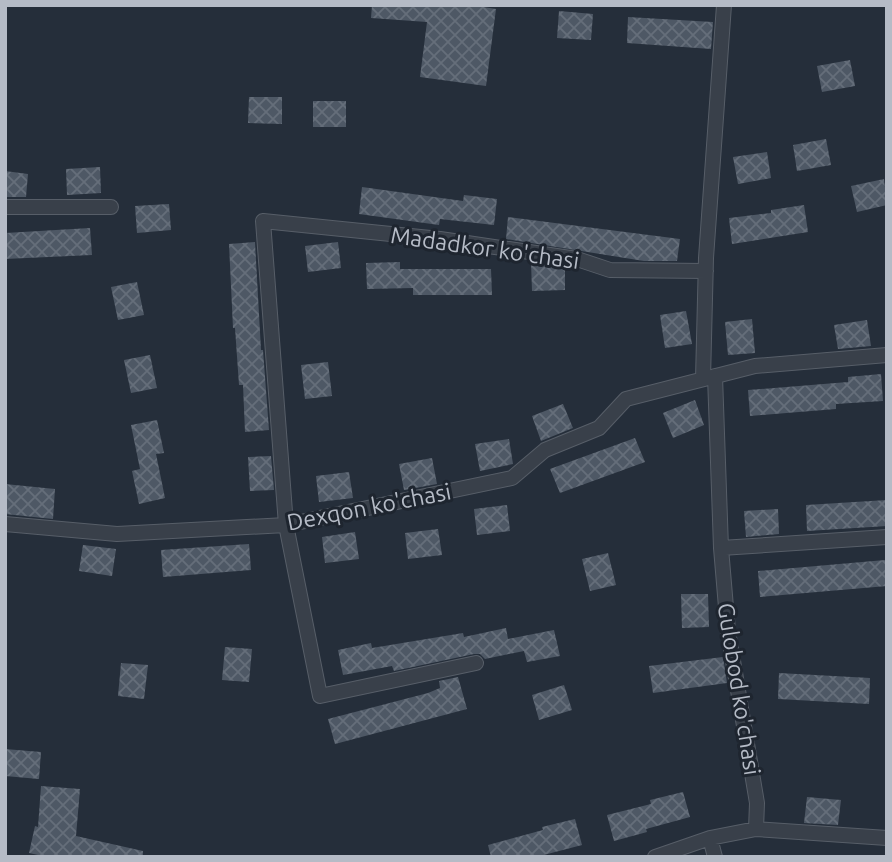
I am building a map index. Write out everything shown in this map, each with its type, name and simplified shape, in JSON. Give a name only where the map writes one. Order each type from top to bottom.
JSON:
[{"type":"street","points":[[724,5],[706,271],[709,377],[755,366],[887,355]]},
{"type":"street","points":[[5,207],[111,207]]},
{"type":"street","name":"Madadkor ko'chasi","points":[[286,524],[263,221],[440,239],[577,259],[610,270],[706,271]]},
{"type":"street","name":"Dexqon ko'chasi","points":[[5,524],[117,534],[286,524],[512,478],[545,450],[599,428],[626,399],[709,377]]},
{"type":"street","name":"Gulobod ko'chasi","points":[[709,377],[728,631],[757,803],[756,829]]},
{"type":"street","points":[[286,524],[320,696],[476,663]]},
{"type":"street","points":[[721,548],[887,537]]},
{"type":"street","points":[[655,857],[710,838],[756,829],[887,838]]},
{"type":"street","points":[[710,838],[715,857]]},
{"type":"building","points":[[372,5],[471,5],[496,9],[486,86],[420,77],[427,22],[371,18]]},
{"type":"building","points":[[559,11],[593,14],[591,40],[557,38]]},
{"type":"building","points":[[628,17],[713,22],[711,49],[627,43]]},
{"type":"building","points":[[850,60],[855,86],[822,92],[817,66]]},
{"type":"building","points":[[249,97],[282,97],[282,124],[248,123]]},
{"type":"building","points":[[313,101],[346,101],[346,127],[313,127]]},
{"type":"building","points":[[826,139],[831,165],[797,171],[793,145]]},
{"type":"building","points":[[767,152],[771,178],[738,184],[733,157]]},
{"type":"building","points":[[100,167],[101,193],[67,195],[66,169]]},
{"type":"building","points":[[5,171],[28,174],[26,197],[5,197]]},
{"type":"building","points":[[884,179],[887,205],[857,212],[851,186]]},
{"type":"building","points":[[362,187],[463,201],[464,195],[497,199],[494,225],[440,219],[439,225],[359,214]]},
{"type":"building","points":[[169,204],[171,230],[137,233],[135,206]]},
{"type":"building","points":[[804,205],[808,232],[732,244],[729,218],[771,213],[771,210]]},
{"type":"building","points":[[508,217],[680,239],[677,261],[644,261],[506,239]]},
{"type":"building","points":[[90,228],[92,255],[5,259],[5,233]]},
{"type":"building","points":[[255,242],[269,430],[245,432],[243,385],[239,385],[233,328],[229,244]]},
{"type":"building","points":[[338,242],[341,268],[308,272],[305,246]]},
{"type":"building","points":[[400,262],[400,269],[491,269],[492,295],[413,295],[413,288],[367,289],[366,263]]},
{"type":"building","points":[[531,262],[565,267],[565,290],[532,291]]},
{"type":"building","points":[[137,282],[144,315],[118,320],[111,287]]},
{"type":"building","points":[[686,311],[692,344],[665,348],[660,315]]},
{"type":"building","points":[[752,319],[755,353],[728,355],[725,322]]},
{"type":"building","points":[[867,320],[871,346],[838,349],[834,325]]},
{"type":"building","points":[[150,355],[157,388],[131,393],[124,360]]},
{"type":"building","points":[[328,362],[332,396],[305,399],[301,365]]},
{"type":"building","points":[[881,374],[883,401],[836,404],[836,409],[750,416],[748,390],[848,382],[848,377]]},
{"type":"building","points":[[695,400],[704,425],[673,438],[663,413]]},
{"type":"building","points":[[563,404],[573,428],[541,441],[532,416]]},
{"type":"building","points":[[157,420],[164,453],[156,454],[165,498],[139,504],[132,471],[140,469],[131,425]]},
{"type":"building","points":[[635,438],[645,462],[560,493],[550,469]]},
{"type":"building","points":[[509,439],[513,464],[480,471],[475,444]]},
{"type":"building","points":[[271,456],[274,490],[250,491],[248,457]]},
{"type":"building","points":[[432,458],[437,484],[404,490],[399,464]]},
{"type":"building","points":[[349,472],[353,498],[319,502],[316,476]]},
{"type":"building","points":[[5,484],[55,489],[53,519],[5,514]]},
{"type":"building","points":[[887,500],[887,526],[807,531],[806,505]]},
{"type":"building","points":[[507,505],[510,531],[477,535],[474,509]]},
{"type":"building","points":[[778,509],[779,534],[746,537],[744,511]]},
{"type":"building","points":[[438,529],[442,555],[408,559],[405,533]]},
{"type":"building","points":[[355,532],[359,559],[325,563],[322,537]]},
{"type":"building","points":[[249,544],[251,570],[163,577],[161,550]]},
{"type":"building","points":[[83,545],[116,549],[112,576],[79,571]]},
{"type":"building","points":[[608,553],[616,585],[590,591],[582,559]]},
{"type":"building","points":[[885,560],[887,586],[760,597],[758,571]]},
{"type":"building","points":[[681,594],[708,594],[709,627],[682,628]]},
{"type":"building","points":[[506,628],[508,639],[554,630],[560,656],[527,662],[524,651],[485,659],[480,654],[474,654],[394,671],[392,666],[343,675],[338,650],[371,643],[372,648],[463,633],[464,637]]},
{"type":"building","points":[[225,647],[252,649],[249,682],[222,680]]},
{"type":"building","points":[[723,657],[727,683],[653,693],[649,666]]},
{"type":"building","points":[[121,663],[148,665],[144,699],[118,696]]},
{"type":"building","points":[[779,673],[870,678],[869,704],[778,699]]},
{"type":"building","points":[[458,677],[467,709],[335,744],[328,719],[428,693],[440,688],[439,681]]},
{"type":"building","points":[[564,685],[572,710],[539,720],[532,695]]},
{"type":"building","points":[[5,749],[41,752],[39,779],[5,776]]},
{"type":"building","points":[[41,786],[80,789],[76,836],[143,851],[143,857],[47,857],[29,853],[35,826],[38,827]]},
{"type":"building","points":[[683,792],[690,817],[614,841],[607,815],[651,804],[650,800]]},
{"type":"building","points":[[807,797],[841,800],[838,825],[804,823]]},
{"type":"building","points":[[575,819],[582,845],[536,857],[491,857],[488,845]]}]
